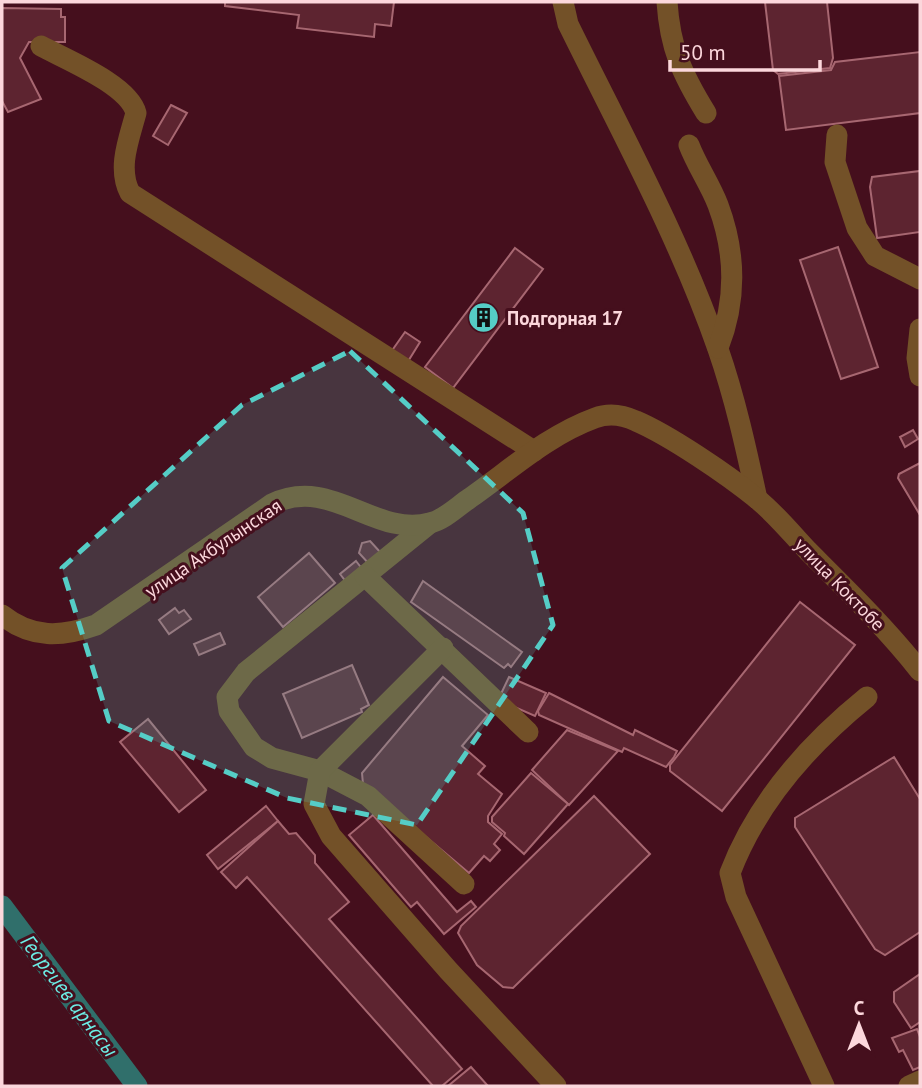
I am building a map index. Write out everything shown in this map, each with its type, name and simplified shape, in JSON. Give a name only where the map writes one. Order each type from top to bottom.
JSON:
[{"type":"street","points":[[562,2],[568,24],[670,231],[718,348],[739,420],[757,499]]},
{"type":"street","points":[[667,2],[669,35],[683,76],[706,113]]},
{"type":"street","points":[[41,46],[121,91],[134,105],[136,113],[123,166],[125,183],[130,193],[534,451]]},
{"type":"street","points":[[837,135],[835,162],[858,228],[875,256],[920,279]]},
{"type":"street","points":[[690,145],[717,202],[729,239],[733,283],[729,321],[718,348]]},
{"type":"street","points":[[920,329],[916,358],[920,376]]},
{"type":"street","points":[[464,884],[368,796],[320,771],[272,758],[254,747],[229,711],[227,697],[246,671],[430,523],[534,451],[597,417],[615,415],[635,420],[757,499]]},
{"type":"street","name":"улица Акбулынская","points":[[2,614],[18,627],[44,634],[74,633],[96,625],[272,504],[292,497],[342,502],[377,518],[402,524],[430,523]]},
{"type":"street","name":"улица Коктобе","points":[[757,499],[851,593],[920,671]]},
{"type":"street","points":[[365,576],[528,732]]},
{"type":"street","points":[[443,648],[320,771],[314,804],[331,836],[448,970],[556,1086]]},
{"type":"street","points":[[824,1086],[736,897],[730,873],[764,805],[822,733],[867,697]]},
{"type":"street","points":[[909,1086],[920,1081]]},
{"type":"highlighted area","points":[[350,351],[523,513],[553,625],[417,825],[287,798],[109,721],[62,568],[242,405]]},
{"type":"building","points":[[225,2],[394,2],[391,26],[375,24],[374,37],[297,28],[299,15],[225,6]]},
{"type":"building","points":[[765,2],[827,2],[833,58],[830,68],[778,74],[773,70]]},
{"type":"building","points":[[2,8],[61,9],[61,17],[65,17],[65,42],[29,42],[20,58],[41,99],[8,112],[2,101]]},
{"type":"building","points":[[920,52],[920,113],[786,130],[779,76],[831,70],[835,62]]},
{"type":"building","points":[[171,105],[187,113],[168,145],[153,136]]},
{"type":"building","points":[[920,171],[920,232],[877,238],[870,187],[872,177]]},
{"type":"building","points":[[838,247],[878,367],[841,379],[800,260]]},
{"type":"building","name":"Подгорная 17","points":[[515,248],[543,269],[453,388],[425,367]]},
{"type":"building","points":[[405,332],[420,342],[407,363],[391,352]]},
{"type":"building","points":[[913,430],[918,439],[905,447],[900,437]]},
{"type":"building","points":[[920,463],[920,515],[898,478],[899,474]]},
{"type":"building","points":[[370,541],[381,553],[370,565],[359,553],[362,543]]},
{"type":"building","points":[[309,553],[335,583],[283,627],[258,597]]},
{"type":"building","points":[[356,561],[363,570],[347,583],[340,574]]},
{"type":"building","points":[[423,581],[522,652],[511,667],[508,664],[504,668],[411,602]]},
{"type":"building","points":[[800,602],[855,645],[722,811],[670,771],[670,765]]},
{"type":"building","points":[[175,608],[179,613],[184,610],[191,619],[169,634],[159,620]]},
{"type":"building","points":[[220,633],[225,644],[199,655],[194,644]]},
{"type":"building","points":[[352,665],[369,705],[361,709],[362,712],[302,738],[283,694]]},
{"type":"building","points":[[443,677],[488,715],[462,746],[485,766],[478,774],[502,794],[488,816],[488,822],[502,834],[494,844],[500,850],[490,861],[484,856],[469,873],[363,784],[362,773]]},
{"type":"building","points":[[509,677],[546,693],[535,716],[499,698]]},
{"type":"building","points":[[549,693],[633,735],[635,730],[677,751],[666,767],[624,748],[622,752],[539,715],[538,711]]},
{"type":"building","points":[[148,719],[206,790],[179,812],[120,742]]},
{"type":"building","points":[[567,730],[618,751],[569,805],[532,770]]},
{"type":"building","points":[[894,757],[920,799],[920,932],[885,955],[875,949],[795,827],[795,818]]},
{"type":"building","points":[[531,773],[568,804],[524,854],[504,836],[505,833],[492,822],[492,817]]},
{"type":"building","points":[[594,796],[650,854],[513,988],[503,987],[477,965],[458,933],[461,926]]},
{"type":"building","points":[[266,806],[278,821],[218,869],[207,855]]},
{"type":"building","points":[[373,815],[457,912],[471,901],[476,907],[444,934],[417,902],[411,907],[349,835]]},
{"type":"building","points":[[278,821],[289,834],[296,833],[315,855],[315,863],[349,902],[329,919],[462,1069],[442,1086],[433,1086],[247,877],[236,888],[221,872]]},
{"type":"building","points":[[920,974],[920,1022],[911,1028],[894,1002],[894,992]]},
{"type":"building","points":[[917,1029],[920,1037],[920,1067],[913,1070],[903,1050],[899,1052],[892,1038]]},
{"type":"building","points":[[471,1067],[488,1086],[448,1086]]},
{"type":"waterway","name":"Георгиев арнасы","points":[[2,906],[137,1086]]},
{"type":"place","name":"Подгорная 17","points":[[484,318]]}]
